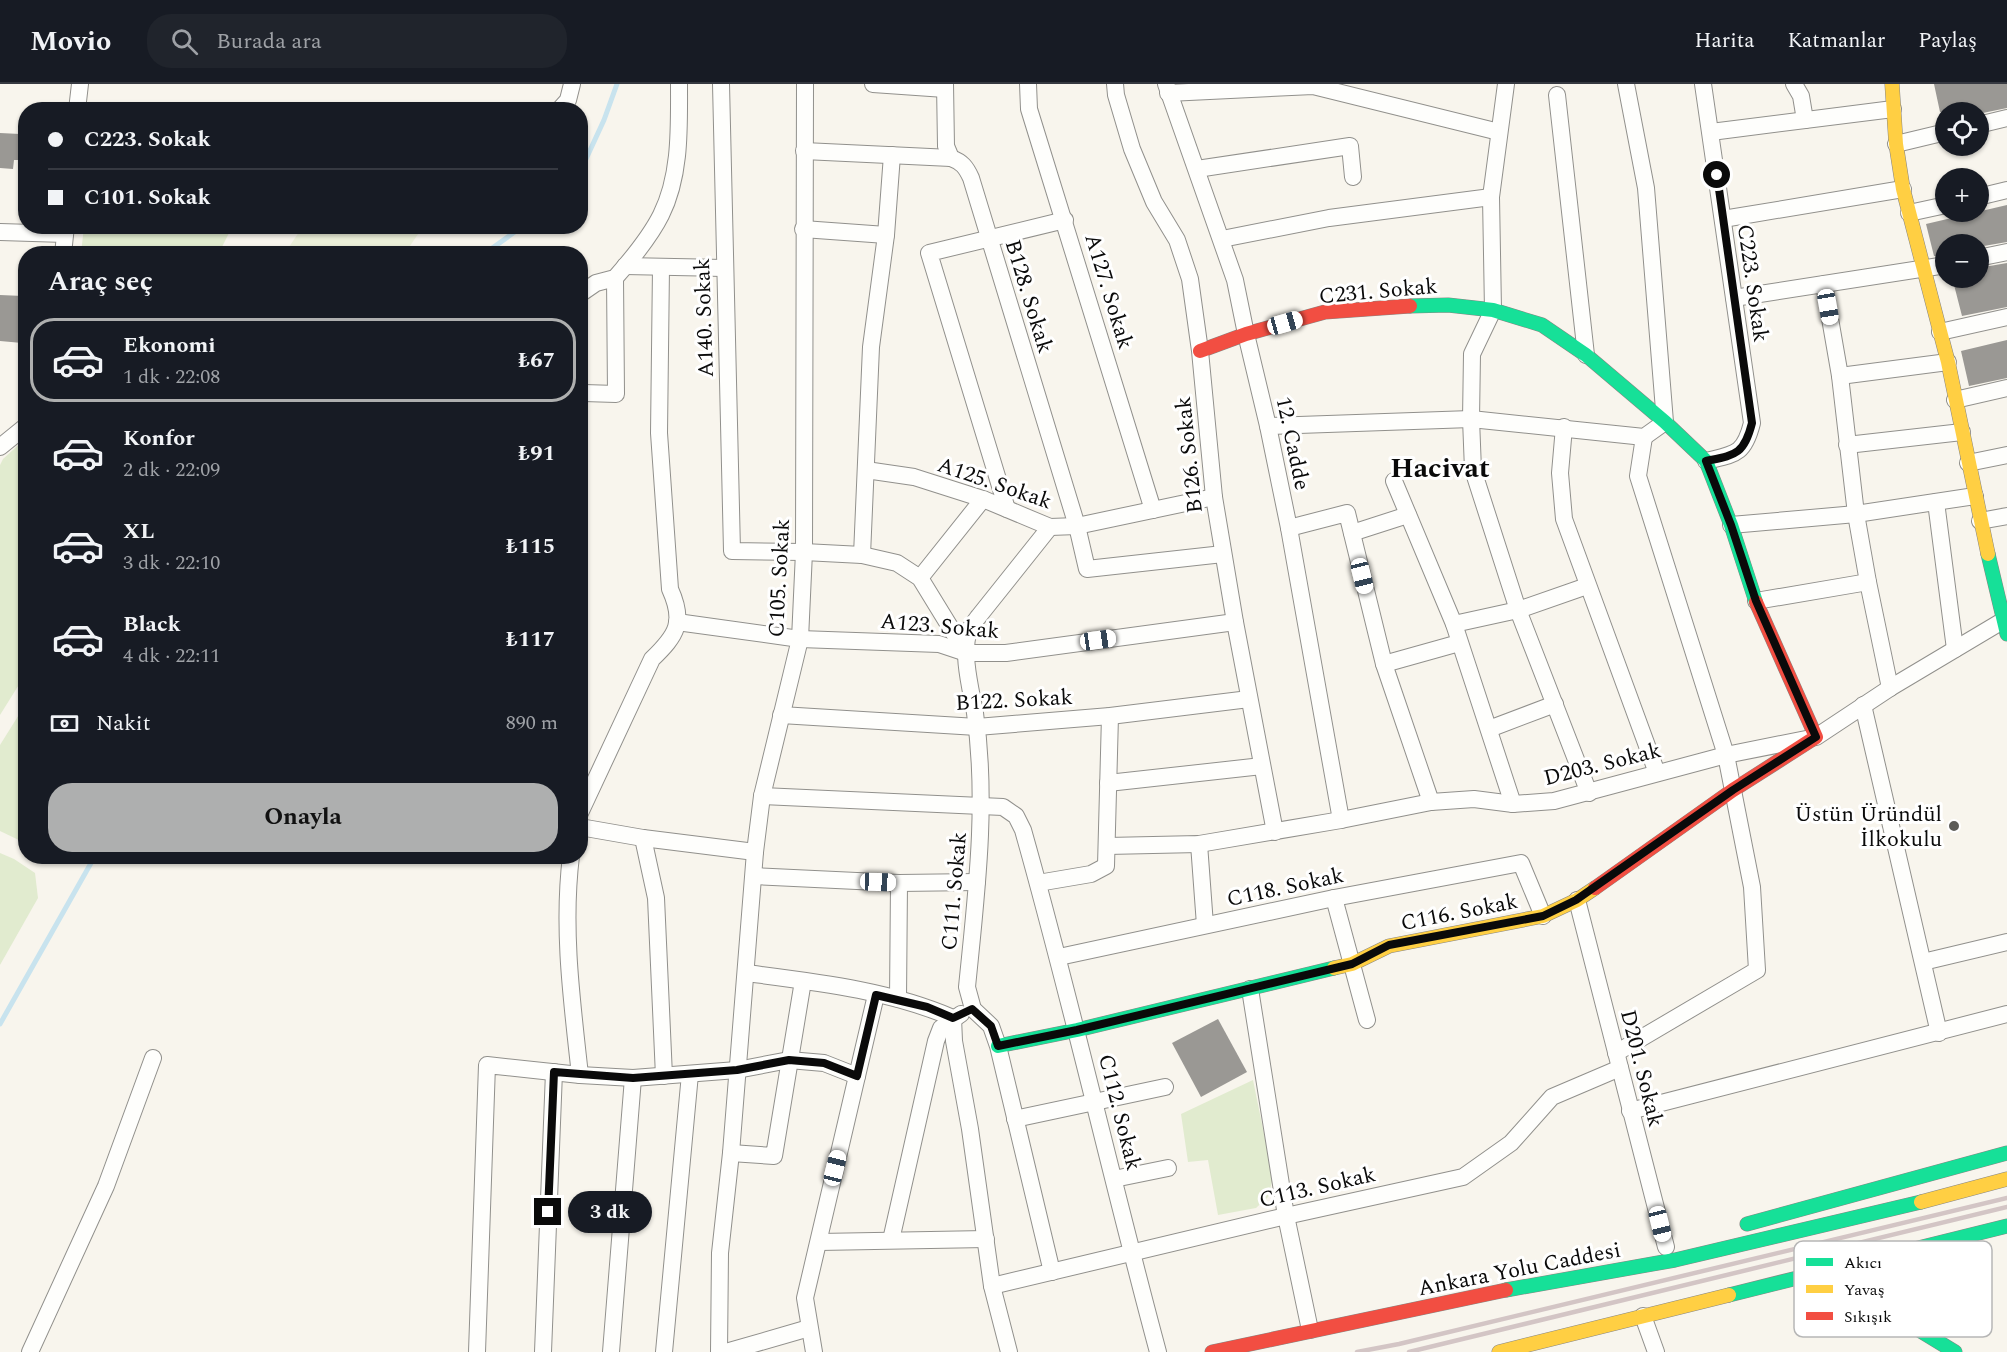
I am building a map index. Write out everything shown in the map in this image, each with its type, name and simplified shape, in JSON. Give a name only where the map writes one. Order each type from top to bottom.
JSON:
[{"type":"main road","points":[[1892,84],[1896,144],[1903,189],[1947,362],[1980,521],[2001,582],[2005,627]]},
{"type":"main road","name":"C231. Sokak","points":[[1200,351],[1246,334],[1325,312],[1448,305],[1493,310],[1542,325],[1586,355],[1665,422],[1706,461]]},
{"type":"main road","points":[[1706,461],[1731,525],[1756,601],[1816,737]]},
{"type":"main road","name":"C116. Sokak","points":[[998,1046],[1077,1030],[1352,964],[1389,945],[1543,916],[1576,900],[1733,790],[1816,737]]},
{"type":"main road","points":[[1733,1228],[2007,1153]]},
{"type":"main road","name":"Ankara Yolu Caddesi","points":[[1212,1352],[1533,1285],[1675,1260],[1867,1216],[2007,1179]]},
{"type":"main road","points":[[1949,1241],[2007,1226]]},
{"type":"main road","points":[[1533,1285],[1671,1245]]},
{"type":"main road","points":[[1499,1352],[1520,1349],[1794,1279]]},
{"type":"main road","points":[[1930,1337],[1955,1352]]},
{"type":"street","points":[[78,102],[80,84]]},
{"type":"street","points":[[566,102],[572,84]]},
{"type":"street","points":[[588,393],[616,394],[620,272],[661,215],[672,184],[679,141],[679,84]]},
{"type":"street","name":"A140. Sokak","points":[[721,84],[732,551],[804,552]]},
{"type":"street","name":"C105. Sokak","points":[[719,1352],[720,1253],[731,1154],[755,852],[762,796],[800,639],[804,552],[805,84]]},
{"type":"street","points":[[804,151],[951,158],[946,146],[945,87],[873,84]]},
{"type":"street","name":"A127. Sokak","points":[[1028,84],[1029,109],[1153,510]]},
{"type":"street","name":"B126. Sokak","points":[[1115,84],[1116,95],[1132,149],[1154,202],[1177,240],[1190,279],[1200,351],[1214,497],[1275,832]]},
{"type":"street","points":[[1506,84],[1491,197],[1493,310],[1472,354],[1473,470],[1518,610],[1589,793]]},
{"type":"street","points":[[1268,426],[1471,419],[1644,437],[1665,422],[1646,188],[1626,84]]},
{"type":"street","name":"C223. Sokak","points":[[1703,84],[1752,423],[1748,440],[1735,454],[1706,461]]},
{"type":"street","points":[[1794,84],[1801,96],[1805,120]]},
{"type":"street","points":[[1167,88],[1313,86],[1499,132]]},
{"type":"street","name":"12. Cadde","points":[[1167,88],[1235,279],[1288,528],[1341,820]]},
{"type":"street","points":[[1557,95],[1586,355]]},
{"type":"street","points":[[1711,132],[1893,109]]},
{"type":"street","points":[[1989,122],[2007,118]]},
{"type":"street","points":[[1896,144],[1935,135]]},
{"type":"street","points":[[1197,169],[1350,146],[1353,177]]},
{"type":"street","points":[[862,555],[871,347],[886,235],[892,155]]},
{"type":"street","name":"B128. Sokak","points":[[951,158],[960,161],[967,169],[1077,526],[1087,569],[1223,554]]},
{"type":"street","points":[[1723,219],[1903,189]]},
{"type":"street","points":[[1989,194],[2007,190]]},
{"type":"street","points":[[1222,239],[1329,218],[1491,197]]},
{"type":"street","points":[[1909,213],[1935,207]]},
{"type":"street","points":[[1007,509],[928,253],[1065,220]]},
{"type":"street","points":[[803,229],[886,235]]},
{"type":"street","points":[[0,232],[18,231]]},
{"type":"street","points":[[1989,256],[2007,252]]},
{"type":"street","points":[[588,796],[652,658],[670,641],[678,622],[678,606],[670,589],[659,434],[661,267]]},
{"type":"street","points":[[588,288],[620,272],[661,267],[724,268]]},
{"type":"street","points":[[1734,298],[1935,267]]},
{"type":"street","points":[[1824,284],[1840,376],[1856,514],[1890,688]]},
{"type":"street","points":[[1940,332],[2007,316]]},
{"type":"street","points":[[1840,376],[1947,362]]},
{"type":"street","points":[[1955,400],[2007,388]]},
{"type":"street","points":[[1564,427],[1560,472],[1564,519],[1658,772]]},
{"type":"street","points":[[1847,445],[1962,432]]},
{"type":"street","points":[[0,448],[18,433]]},
{"type":"street","points":[[1644,437],[1638,476],[1726,755],[1733,790]]},
{"type":"street","points":[[1968,463],[2007,455]]},
{"type":"street","name":"A125. Sokak","points":[[866,470],[914,477],[983,499],[1050,527],[1077,526],[1214,497]]},
{"type":"street","points":[[1394,481],[1454,624],[1513,804]]},
{"type":"street","points":[[1731,525],[1856,514],[1975,496]]},
{"type":"street","points":[[920,578],[983,499]]},
{"type":"street","points":[[1936,502],[1955,649]]},
{"type":"street","points":[[1288,528],[1347,513],[1384,664],[1431,802]]},
{"type":"street","points":[[1352,532],[1408,515]]},
{"type":"street","points":[[1980,521],[2007,516]]},
{"type":"street","name":"C111. Sokak","points":[[972,1009],[967,987],[978,882],[981,806],[977,728],[966,653],[969,631],[1050,527]]},
{"type":"street","points":[[804,552],[862,555],[897,563],[920,578],[966,653]]},
{"type":"street","points":[[1756,601],[1868,582]]},
{"type":"street","points":[[1454,624],[1518,610],[1587,586]]},
{"type":"street","name":"A123. Sokak","points":[[678,622],[800,639],[939,644],[966,653],[1006,653],[1235,622]]},
{"type":"street","name":"D203. Sokak","points":[[1107,846],[1199,844],[1431,802],[1474,799],[1513,804],[1554,801],[1589,793],[1726,755],[1816,737],[1863,705],[1955,649],[2005,627]]},
{"type":"street","points":[[1384,664],[1459,643]]},
{"type":"street","name":"B122. Sokak","points":[[781,715],[977,728],[1110,716],[1249,699]]},
{"type":"street","points":[[1489,729],[1555,704]]},
{"type":"street","points":[[1863,705],[1939,1033]]},
{"type":"street","points":[[1038,883],[1091,874],[1106,866],[1110,716]]},
{"type":"street","points":[[1108,783],[1262,765]]},
{"type":"street","name":"C113. Sokak","points":[[992,1286],[1286,1216],[1463,1177],[1511,1143],[1552,1097],[1618,1060],[1757,970],[1752,887],[1733,790]]},
{"type":"street","name":"C112. Sokak","points":[[762,796],[1003,807],[1016,816],[1023,830],[1059,957],[1131,1252],[1158,1352]]},
{"type":"street","points":[[588,828],[643,838],[755,852]]},
{"type":"street","points":[[643,838],[656,898],[664,1076]]},
{"type":"street","points":[[1199,844],[1205,925]]},
{"type":"street","name":"C118. Sokak","points":[[1059,957],[1334,898],[1521,863],[1543,916]]},
{"type":"street","points":[[570,864],[568,964],[580,1075]]},
{"type":"street","points":[[754,876],[899,883],[978,882]]},
{"type":"street","points":[[898,999],[899,883]]},
{"type":"street","points":[[1334,898],[1367,1020]]},
{"type":"street","name":"D201. Sokak","points":[[1576,900],[1630,1111],[1671,1245]]},
{"type":"street","points":[[1923,962],[2007,942]]},
{"type":"street","points":[[746,973],[898,999],[927,1007],[953,1018]]},
{"type":"street","points":[[731,1154],[774,1156],[803,981]]},
{"type":"street","points":[[1250,989],[1286,1216],[1310,1330]]},
{"type":"street","points":[[814,1352],[805,1298],[876,995]]},
{"type":"street","points":[[891,1240],[936,1041],[941,1028],[953,1018],[972,1009],[991,1026],[998,1046],[1052,1272]]},
{"type":"street","points":[[1630,1111],[2007,1014]]},
{"type":"street","points":[[953,1018],[954,1041],[992,1286],[1009,1352]]},
{"type":"street","points":[[30,1352],[106,1186],[153,1058]]},
{"type":"street","points":[[477,1352],[487,1065],[633,1078],[737,1070],[789,1060],[824,1063],[857,1076]]},
{"type":"street","points":[[543,1352],[554,1072]]},
{"type":"street","points":[[663,1352],[690,1074]]},
{"type":"street","points":[[611,1352],[633,1078]]},
{"type":"street","points":[[1015,1119],[1165,1087]]},
{"type":"street","points":[[1114,1179],[1168,1168]]},
{"type":"street","points":[[819,1242],[986,1239]]},
{"type":"street","points":[[1643,1316],[1656,1352]]},
{"type":"street","points":[[726,1352],[809,1328]]},
{"type":"green space","points":[[83,234],[228,234],[222,246],[82,246]]},
{"type":"green space","points":[[298,234],[418,234],[410,246],[290,246]]},
{"type":"green space","points":[[18,445],[18,686],[0,715],[0,465],[3,459]]},
{"type":"green space","points":[[18,716],[18,840],[0,831],[0,745]]},
{"type":"green space","points":[[0,853],[35,873],[38,898],[0,965]]},
{"type":"green space","points":[[1253,1080],[1273,1178],[1268,1197],[1256,1208],[1218,1215],[1208,1160],[1188,1162],[1181,1114]]},
{"type":"building","points":[[1934,84],[2007,84],[2007,108],[1989,112],[1989,102],[1938,102]]},
{"type":"building","points":[[0,133],[18,134],[18,160],[14,160],[13,169],[0,168]]},
{"type":"building","points":[[2007,205],[2007,242],[1989,245],[1989,234],[1935,234],[1934,256],[1926,224],[1935,222],[1989,222],[1989,209]]},
{"type":"building","points":[[2007,263],[2007,307],[1962,316],[1955,288],[1989,288],[1989,266]]},
{"type":"building","points":[[0,295],[18,296],[18,343],[0,341]]},
{"type":"building","points":[[2007,340],[2007,378],[1969,386],[1961,351]]},
{"type":"building","points":[[1218,1019],[1247,1072],[1201,1097],[1172,1043]]},
{"type":"waterway","points":[[588,155],[617,84]]},
{"type":"waterway","points":[[495,246],[512,234]]},
{"type":"waterway","points":[[0,1024],[90,864]]},
{"type":"railway","points":[[1828,1241],[2007,1198]]},
{"type":"railway","points":[[1867,1241],[2007,1207]]},
{"type":"railway","points":[[1357,1352],[1399,1344],[1794,1249]]},
{"type":"railway","points":[[1409,1352],[1794,1259]]},
{"type":"traffic: fast","points":[[1410,306],[1448,305],[1493,310],[1542,325],[1586,355],[1665,422],[1706,461],[1731,525],[1756,602]]},
{"type":"traffic: fast","points":[[1988,554],[2007,634]]},
{"type":"traffic: fast","points":[[998,1046],[1077,1030],[1334,968]]},
{"type":"traffic: fast","points":[[1747,1224],[2007,1153]]},
{"type":"traffic: fast","points":[[1506,1290],[1675,1260],[1921,1202]]},
{"type":"traffic: fast","points":[[1947,1241],[2007,1226]]},
{"type":"traffic: fast","points":[[1729,1295],[1794,1279]]},
{"type":"traffic: fast","points":[[1930,1337],[1955,1352]]},
{"type":"traffic: slow","points":[[1892,84],[1896,144],[1903,189],[1948,362],[1988,554]]},
{"type":"traffic: slow","points":[[1334,968],[1352,964],[1389,946],[1543,916],[1577,900],[1595,888]]},
{"type":"traffic: slow","points":[[1921,1202],[2007,1179]]},
{"type":"traffic: slow","points":[[1499,1352],[1729,1295]]},
{"type":"traffic: jam","points":[[1200,351],[1246,334],[1325,312],[1410,306]]},
{"type":"traffic: jam","points":[[1595,888],[1733,790],[1816,737],[1756,602]]},
{"type":"traffic: jam","points":[[1212,1352],[1506,1290]]},
{"type":"place","name":"Üstün Üründül İlkokulu","points":[[1954,826]]},
{"type":"district","name":"Hacivat","points":[[1440,467]]},
{"type":"route","points":[[548,1212],[554,1072],[633,1078],[737,1070],[789,1060],[824,1063],[857,1076],[876,995],[927,1007],[953,1018],[972,1009],[991,1026],[998,1046],[1077,1030],[1352,964],[1389,945],[1543,916],[1576,900],[1733,790],[1816,737],[1756,601],[1731,525],[1706,461],[1735,454],[1748,440],[1752,423],[1717,175]]}]
